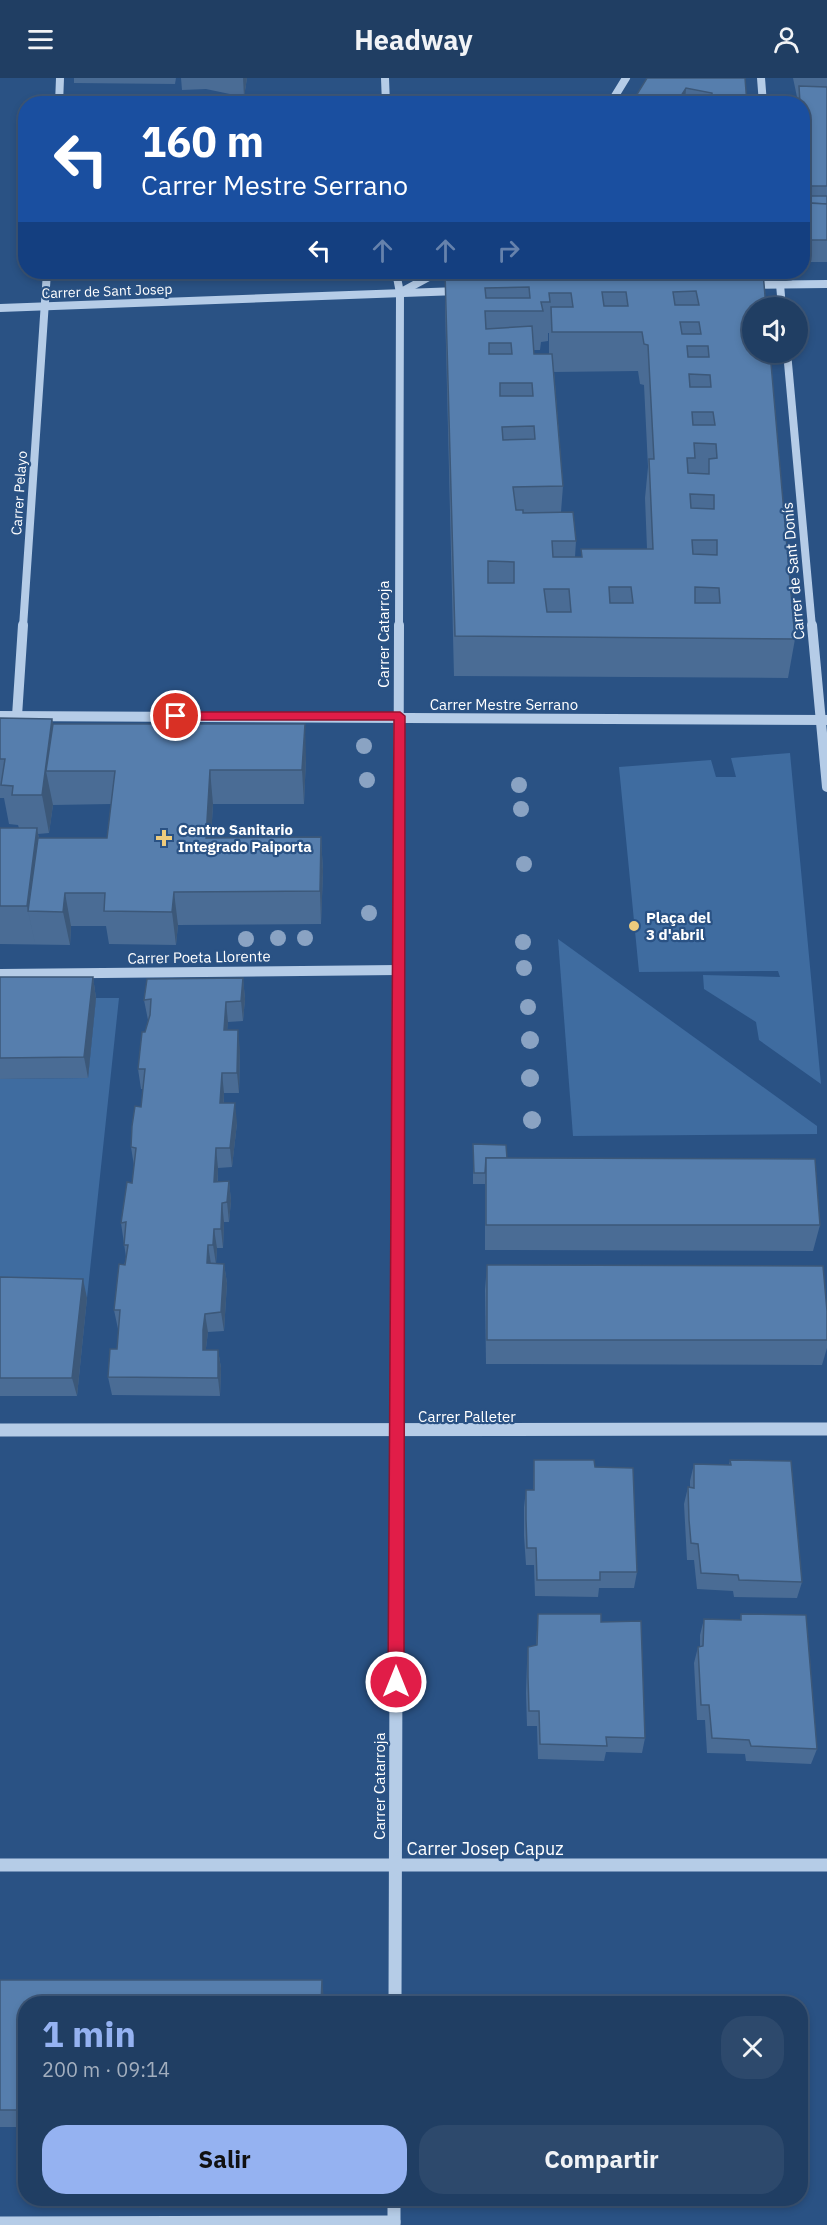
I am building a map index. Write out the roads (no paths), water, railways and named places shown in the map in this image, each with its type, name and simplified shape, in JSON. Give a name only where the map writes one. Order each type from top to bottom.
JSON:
[{"type":"street","points":[[59,96],[60,78]]},
{"type":"street","points":[[385,78],[386,96]]},
{"type":"street","points":[[615,96],[626,78]]},
{"type":"street","points":[[761,78],[762,96]]},
{"type":"street","name":"Carrer Pelayo","points":[[17,716],[47,279]]},
{"type":"street","name":"Carrer Catarroja","points":[[395,1996],[400,716],[400,293],[397,279]]},
{"type":"street","points":[[400,293],[425,279]]},
{"type":"street","points":[[780,279],[781,297]]},
{"type":"street","points":[[738,286],[827,284]]},
{"type":"street","name":"Carrer de Sant Josep","points":[[0,308],[469,291]]},
{"type":"street","name":"Carrer de Sant Donís","points":[[787,363],[824,720],[827,787]]},
{"type":"street","name":"Carrer Mestre Serrano","points":[[0,716],[400,716],[824,720]]},
{"type":"street","name":"Carrer Poeta Llorente","points":[[0,974],[398,970]]},
{"type":"street","name":"Carrer Palleter","points":[[0,1430],[827,1429]]},
{"type":"street","name":"Carrer Josep Capuz","points":[[0,1865],[827,1865]]},
{"type":"street","points":[[0,2223],[394,2224],[394,2206]]},
{"type":"place","name":"Centro Sanitario Integrado Paiporta","points":[[164,838]]},
{"type":"place","name":"Plaça del 3 d'abril","points":[[634,926]]}]
